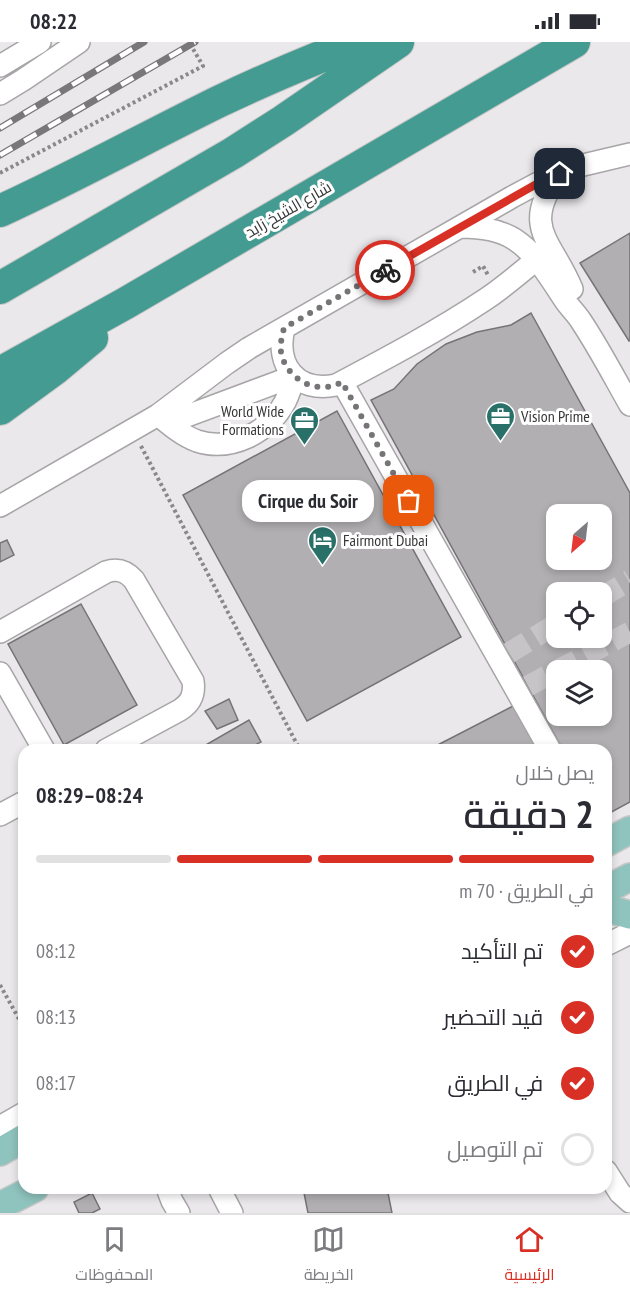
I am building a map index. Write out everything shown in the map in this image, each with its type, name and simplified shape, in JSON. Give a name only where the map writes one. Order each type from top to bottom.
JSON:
[{"type":"highway","points":[[0,211],[219,102],[358,42]]},
{"type":"highway","points":[[0,288],[233,153],[398,42]]},
{"type":"highway","name":"شارع الشيخ زايد","points":[[0,373],[126,303],[574,42]]},
{"type":"highway","points":[[0,409],[57,368],[126,303]]},
{"type":"main road","points":[[612,840],[630,830]]},
{"type":"main road","points":[[612,887],[630,877]]},
{"type":"main road","points":[[612,910],[630,915]]},
{"type":"main road","points":[[0,1152],[18,1142]]},
{"type":"main road","points":[[0,1206],[23,1194]]},
{"type":"street","points":[[0,66],[40,42]]},
{"type":"street","points":[[0,94],[80,42]]},
{"type":"street","points":[[163,419],[227,363],[249,348],[540,182],[579,166],[630,154]]},
{"type":"street","points":[[560,174],[545,196],[540,219],[545,239],[570,284],[580,318]]},
{"type":"street","points":[[461,227],[485,228],[508,236],[529,250],[580,318],[630,405]]},
{"type":"street","points":[[284,328],[281,350],[294,376],[315,387],[336,386],[422,339],[487,299],[537,259]]},
{"type":"street","points":[[0,506],[124,434],[294,376]]},
{"type":"street","points":[[163,419],[180,432],[196,440],[210,444],[237,442],[259,431],[276,414],[284,403],[294,376]]},
{"type":"street","points":[[342,382],[523,689],[547,744]]},
{"type":"street","points":[[0,632],[106,572],[112,570],[124,572],[134,580],[192,681],[193,694],[186,706],[180,710],[117,744]]},
{"type":"street","points":[[0,673],[41,744]]},
{"type":"street","points":[[0,815],[18,805]]},
{"type":"street","points":[[612,942],[630,933]]},
{"type":"street","points":[[0,1127],[18,1116]]},
{"type":"street","points":[[612,1180],[620,1193],[630,1202]]},
{"type":"street","points":[[222,1194],[232,1213]]},
{"type":"path","points":[[0,173],[203,66],[189,42]]},
{"type":"path","points":[[474,272],[483,266],[489,276]]},
{"type":"path","points":[[124,434],[130,443],[137,439],[297,744]]},
{"type":"path","points":[[0,985],[18,1017]]},
{"type":"building","points":[[630,233],[630,340],[629,341],[580,263]]},
{"type":"building","points":[[531,313],[630,493],[630,802],[612,812],[612,744],[560,744],[550,726],[612,726],[612,660],[546,660],[546,719],[371,400],[394,389],[417,364],[446,344],[477,332],[511,325]]},
{"type":"building","name":"Fairmont Dubai","points":[[337,411],[461,637],[307,721],[183,495]]},
{"type":"building","points":[[7,540],[14,555],[0,562],[0,543]]},
{"type":"building","points":[[81,604],[137,705],[63,744],[8,644]]},
{"type":"building","points":[[229,699],[238,720],[217,729],[205,711]]},
{"type":"building","points":[[519,703],[541,744],[440,744]]},
{"type":"building","points":[[249,720],[261,742],[257,744],[207,744]]},
{"type":"building","points":[[92,1194],[100,1209],[92,1213],[79,1213],[74,1202]]},
{"type":"building","points":[[304,1194],[388,1194],[392,1213],[308,1213]]},
{"type":"tunnel","points":[[612,591],[630,580]]},
{"type":"tunnel","points":[[509,653],[546,630]]},
{"type":"tunnel","points":[[577,660],[630,632]]},
{"type":"tunnel","points":[[528,686],[546,676]]},
{"type":"railway","points":[[0,128],[144,42]]},
{"type":"railway","points":[[0,155],[195,42]]},
{"type":"way so far","points":[[385,270],[284,328],[281,350],[289,370],[305,383],[315,387],[326,387],[336,386],[342,382],[409,501]]},
{"type":"place","name":"Vision Prime","points":[[500,442]]},
{"type":"place","name":"World Wide Formations","points":[[305,446]]},
{"type":"place","name":"Cirque du Soir","points":[[409,501]]},
{"type":"place","name":"Fairmont Dubai","points":[[322,566]]},
{"type":"route","points":[[385,270],[540,182],[560,174]]}]
